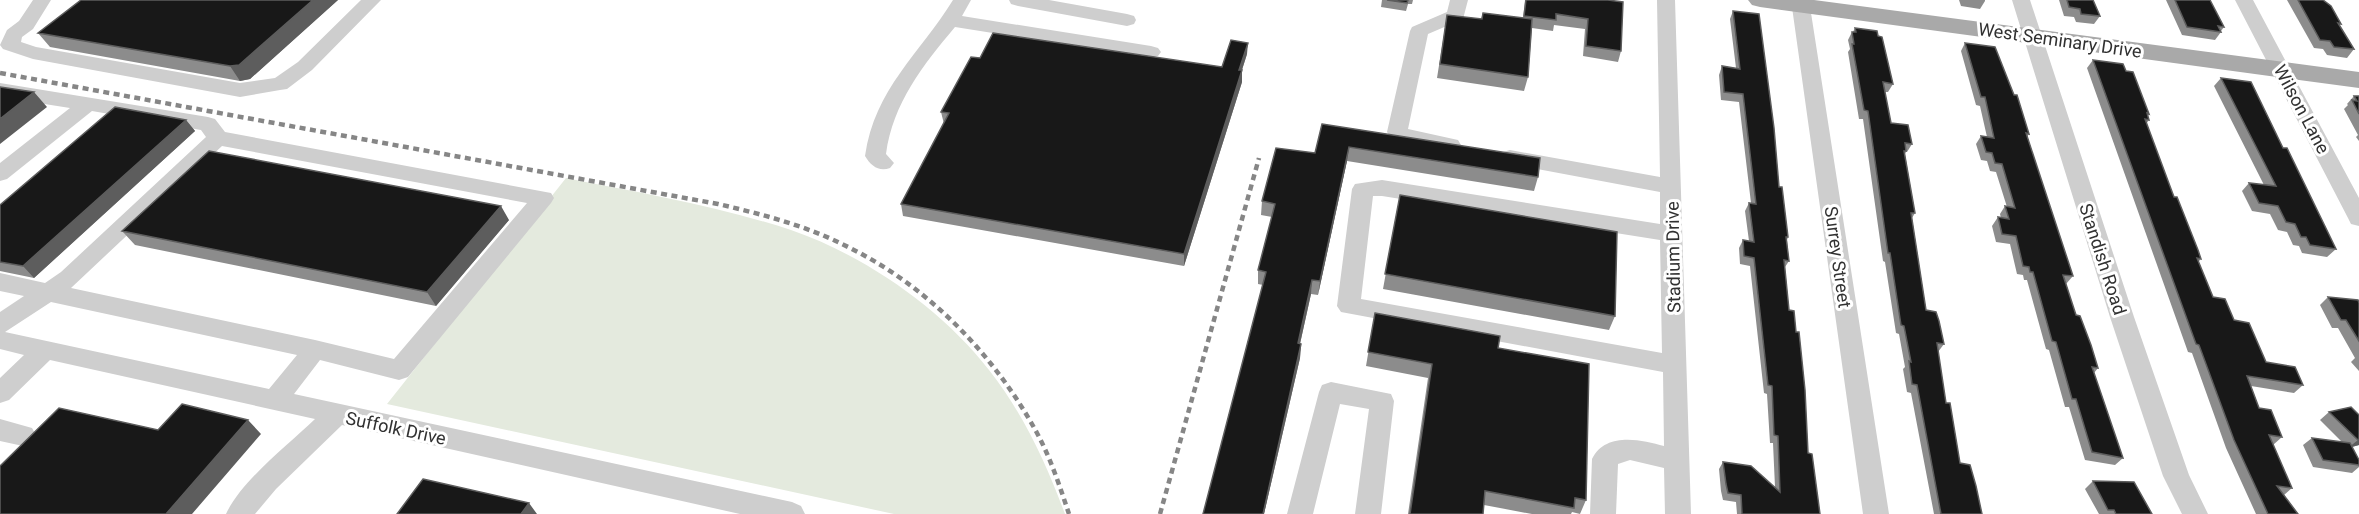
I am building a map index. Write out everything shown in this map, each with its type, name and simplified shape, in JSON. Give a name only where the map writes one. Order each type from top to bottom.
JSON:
[{"type":"main road","name":"West Seminary Drive","points":[[1760,0],[1801,3],[2359,80]]},
{"type":"street","points":[[42,0],[26,25],[14,34],[10,45],[33,53],[240,90],[280,84],[305,66],[372,0]]},
{"type":"street","points":[[883,163],[874,156],[876,136],[905,76],[950,20],[962,0]]},
{"type":"street","points":[[1018,0],[1127,20]]},
{"type":"street","points":[[1459,0],[1456,15],[1419,31],[1397,132],[1410,138],[1466,148]]},
{"type":"street","name":"Stadium Drive","points":[[1666,0],[1678,514]]},
{"type":"street","name":"Standish Road","points":[[2021,0],[2175,476],[2195,514]]},
{"type":"street","name":"Wilson Lane","points":[[2244,0],[2359,218]]},
{"type":"street","name":"Surrey Street","points":[[1801,3],[1876,514]]},
{"type":"street","points":[[950,20],[1151,52]]},
{"type":"street","points":[[0,90],[208,124],[218,138],[543,198],[399,370],[315,349],[0,282]]},
{"type":"street","points":[[0,174],[88,104]]},
{"type":"street","points":[[0,324],[69,278],[218,138]]},
{"type":"street","points":[[1488,152],[1671,187]]},
{"type":"street","points":[[1672,234],[1382,188],[1363,189],[1349,306],[1676,365]]},
{"type":"street","name":"Suffolk Drive","points":[[0,340],[792,514]]},
{"type":"street","points":[[274,401],[315,349]]},
{"type":"street","points":[[0,393],[45,350]]},
{"type":"street","points":[[1300,514],[1331,392],[1383,401],[1368,514]]},
{"type":"street","points":[[239,514],[267,481],[336,415]]},
{"type":"street","points":[[1603,514],[1605,459],[1611,453],[1621,449],[1676,460]]},
{"type":"shaded area","points":[[566,178],[708,207],[791,230],[846,254],[900,287],[925,305],[970,347],[1001,386],[1033,439],[1065,514],[894,514],[387,404]]},
{"type":"building","points":[[81,0],[313,0],[239,65],[230,66],[38,33]]},
{"type":"building","points":[[1387,0],[1408,0],[1407,3]]},
{"type":"building","points":[[1526,0],[1623,2],[1621,51],[1586,46],[1588,19],[1556,14],[1556,20],[1524,16]]},
{"type":"building","points":[[2067,0],[2093,0],[2100,16],[2081,14],[2080,9],[2069,7]]},
{"type":"building","points":[[2175,0],[2210,0],[2224,27],[2218,26],[2221,32],[2187,27]]},
{"type":"building","points":[[2298,0],[2323,0],[2331,6],[2341,24],[2338,23],[2354,49],[2334,47],[2330,41],[2320,40]]},
{"type":"building","points":[[1733,11],[1759,14],[1774,128],[1779,187],[1782,187],[1788,237],[1786,237],[1789,261],[1784,260],[1789,310],[1794,311],[1796,332],[1799,332],[1808,453],[1812,454],[1820,514],[1742,514],[1741,495],[1728,493],[1726,484],[1723,462],[1751,466],[1780,492],[1778,436],[1774,435],[1772,386],[1768,385],[1754,258],[1744,256],[1743,240],[1754,242],[1749,203],[1756,204],[1743,94],[1724,92],[1722,66],[1740,69]]},
{"type":"building","points":[[1483,13],[1532,19],[1528,77],[1440,64],[1447,15],[1482,19]]},
{"type":"building","points":[[1855,28],[1877,31],[1878,36],[1882,37],[1893,84],[1883,82],[1891,123],[1908,125],[1912,144],[1905,143],[1906,151],[1904,151],[1915,213],[1911,213],[1926,310],[1936,312],[1939,321],[1944,344],[1937,343],[1946,403],[1950,403],[1960,463],[1970,465],[1982,514],[1941,514],[1917,385],[1912,384],[1909,361],[1911,362],[1904,326],[1901,325],[1890,253],[1888,253],[1868,111],[1864,110],[1852,44],[1854,44],[1852,32],[1856,32]]},
{"type":"building","points":[[993,33],[1222,67],[1231,40],[1248,43],[1239,70],[1242,70],[1184,254],[901,204],[949,113],[941,112],[971,57],[980,58]]},
{"type":"building","points":[[1965,43],[1995,47],[2014,95],[2017,95],[2029,134],[2026,133],[2073,276],[2063,275],[2076,315],[2080,316],[2091,345],[2098,368],[2092,367],[2123,458],[2092,452],[2076,399],[2072,399],[2056,342],[2052,341],[2033,272],[2030,272],[2029,267],[2023,266],[2016,236],[2002,234],[1998,217],[2009,219],[2005,206],[2015,208],[2002,164],[1995,163],[1992,153],[1986,152],[1981,136],[1994,138],[1985,97],[1981,97]]},
{"type":"building","points":[[2093,60],[2123,64],[2126,71],[2133,72],[2149,114],[2147,113],[2149,120],[2145,119],[2174,197],[2177,197],[2198,250],[2201,259],[2197,258],[2213,297],[2225,299],[2234,320],[2249,323],[2266,362],[2295,367],[2303,385],[2247,376],[2259,408],[2271,410],[2282,437],[2269,435],[2292,488],[2277,486],[2298,514],[2268,514],[2234,440],[2199,345],[2196,344]]},
{"type":"building","points":[[2221,78],[2251,82],[2283,148],[2287,148],[2336,249],[2310,245],[2306,237],[2301,237],[2295,224],[2286,222],[2278,206],[2259,203],[2249,183],[2276,186]]},
{"type":"building","points":[[0,87],[34,92],[0,119]]},
{"type":"building","points":[[2354,96],[2359,96],[2359,114],[2352,100],[2357,101]]},
{"type":"building","points":[[115,107],[186,120],[23,266],[0,262],[0,205]]},
{"type":"building","points":[[1322,124],[1540,158],[1538,177],[1349,147],[1320,281],[1312,280],[1298,343],[1301,344],[1263,514],[1203,514],[1266,272],[1258,270],[1275,204],[1262,201],[1276,148],[1315,153]]},
{"type":"building","points":[[209,151],[501,206],[427,292],[122,231]]},
{"type":"building","points":[[1400,195],[1617,232],[1615,316],[1385,274]]},
{"type":"building","points":[[2328,297],[2358,300],[2359,341],[2346,320],[2341,320]]},
{"type":"building","points":[[1375,313],[1500,336],[1498,348],[1589,364],[1586,500],[1575,498],[1574,508],[1485,491],[1483,514],[1410,514],[1432,364],[1368,352]]},
{"type":"building","points":[[182,404],[248,420],[166,514],[0,514],[0,466],[59,408],[158,430]]},
{"type":"building","points":[[2351,407],[2359,415],[2359,440],[2329,412]]},
{"type":"building","points":[[2312,438],[2350,443],[2359,460],[2359,465],[2323,460]]},
{"type":"building","points":[[423,479],[529,503],[521,514],[397,514]]},
{"type":"building","points":[[2093,481],[2134,482],[2152,514],[2116,514],[2114,510],[2108,510]]},
{"type":"railway","points":[[0,73],[718,204],[782,221],[829,238],[874,261],[903,280],[930,301],[979,349],[1020,404],[1037,433],[1051,463],[1069,514]]},
{"type":"railway","points":[[1160,514],[1259,158]]}]
